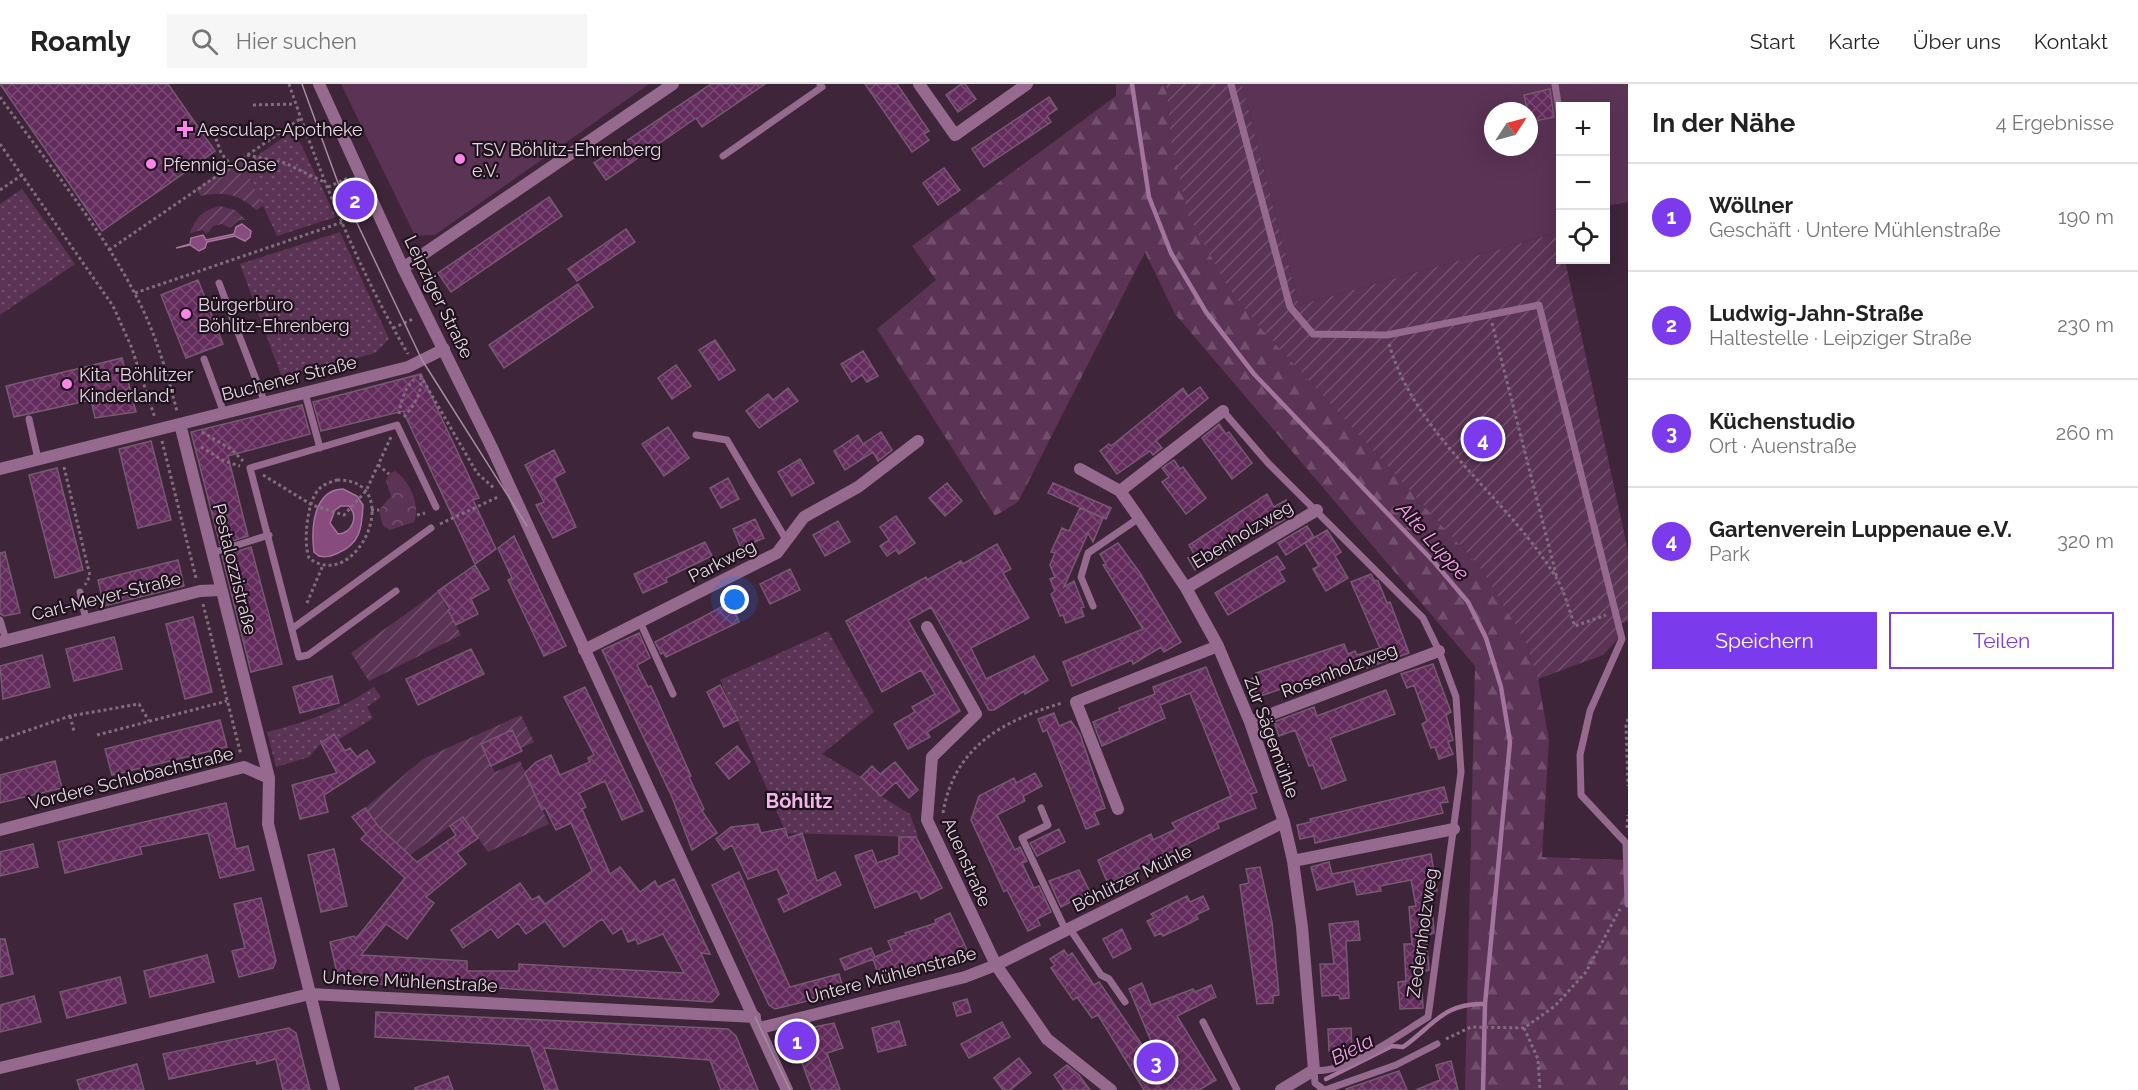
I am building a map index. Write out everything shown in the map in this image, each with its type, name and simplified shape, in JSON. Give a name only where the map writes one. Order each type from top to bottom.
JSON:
[{"type":"street","name":"Leipziger Straße","points":[[319,84],[403,268],[444,349],[758,1022]]},
{"type":"street","points":[[403,268],[674,84]]},
{"type":"street","points":[[919,84],[955,135],[1027,84]]},
{"type":"street","name":"Buchener Straße","points":[[0,469],[414,364],[444,349]]},
{"type":"street","points":[[1120,491],[1223,411]]},
{"type":"street","name":"Pestalozzistraße","points":[[180,424],[269,778],[268,824],[334,1090]]},
{"type":"street","name":"Parkweg","points":[[584,650],[777,553],[804,518],[858,487],[918,441]]},
{"type":"street","name":"Zur Sägemühle","points":[[1080,469],[1120,491],[1139,518],[1186,588],[1218,646],[1250,722],[1284,822],[1293,861],[1302,927],[1314,1070]]},
{"type":"street","name":"Ebenholzweg","points":[[1186,588],[1317,510]]},
{"type":"street","name":"Carl-Meyer-Straße","points":[[3,641],[200,591],[222,590]]},
{"type":"street","name":"Auenstraße","points":[[927,627],[976,714],[932,757],[927,820],[996,965],[1047,1039],[1108,1089]]},
{"type":"street","points":[[1118,809],[1076,702],[1218,646]]},
{"type":"street","name":"Rosenholzweg","points":[[1250,722],[1440,651]]},
{"type":"street","name":"Vordere Schlobachstraße","points":[[0,830],[244,767],[269,778]]},
{"type":"street","name":"Böhlitzer Mühle","points":[[996,965],[1284,822]]},
{"type":"street","points":[[1293,861],[1454,829]]},
{"type":"street","name":"Untere Mühlenstraße","points":[[0,1068],[310,994],[758,1022],[965,977],[996,965]]},
{"type":"street","points":[[758,1022],[787,1090]]},
{"type":"street","points":[[1281,1090],[1314,1070]]},
{"type":"lane","points":[[723,156],[822,87],[820,84]]},
{"type":"lane","points":[[1231,84],[1290,307],[1313,334],[1387,335],[1539,305],[1622,639],[1590,711],[1580,755],[1581,795],[1626,843],[1627,900]]},
{"type":"lane","points":[[1555,84],[1558,102]]},
{"type":"lane","points":[[219,283],[265,403]]},
{"type":"lane","points":[[204,359],[224,413]]},
{"type":"lane","points":[[305,393],[320,447]]},
{"type":"lane","name":"Ebenholzweg","points":[[1223,411],[1268,463],[1423,618],[1440,651]]},
{"type":"lane","points":[[29,419],[38,459]]},
{"type":"lane","points":[[396,591],[308,655],[299,657],[295,626],[250,468],[397,425],[436,507]]},
{"type":"lane","points":[[696,435],[727,440],[787,541]]},
{"type":"lane","points":[[1093,606],[1081,577],[1088,553],[1139,518]]},
{"type":"lane","points":[[295,626],[431,528]]},
{"type":"lane","points":[[212,553],[269,536]]},
{"type":"lane","points":[[80,592],[86,620]]},
{"type":"lane","points":[[0,620],[3,641]]},
{"type":"lane","points":[[640,622],[673,694]]},
{"type":"lane","name":"Zedernholzweg","points":[[1314,1070],[1326,1072],[1376,1048],[1428,1017],[1461,772],[1456,697],[1440,651]]},
{"type":"lane","points":[[1041,808],[1048,825],[1022,838],[1068,930],[1101,975],[1109,979],[1125,1002]]},
{"type":"lane","points":[[1203,1023],[1237,1090]]},
{"type":"lane","points":[[1314,1070],[1315,1083],[1325,1090],[1396,1065],[1437,1044]]},
{"type":"path","points":[[289,84],[300,119],[326,183],[393,328],[477,473],[495,489],[498,497],[503,501]]},
{"type":"path","points":[[0,97],[109,250],[135,293],[166,368],[180,424],[207,434],[231,449],[250,468],[312,505],[344,515],[366,490],[397,425],[405,392],[410,383],[421,376]]},
{"type":"path","points":[[254,105],[296,104]]},
{"type":"path","points":[[109,250],[300,119]]},
{"type":"path","points":[[214,133],[221,153],[231,165]]},
{"type":"path","points":[[0,144],[113,306],[147,388],[244,767]]},
{"type":"path","points":[[247,155],[285,163],[326,183]]},
{"type":"path","points":[[328,187],[360,172]]},
{"type":"path","points":[[0,190],[22,175]]},
{"type":"path","points":[[135,293],[343,222]]},
{"type":"path","points":[[393,328],[426,312]]},
{"type":"path","points":[[1490,315],[1558,580],[1575,626],[1616,611]]},
{"type":"path","points":[[1387,335],[1396,368],[1412,399],[1441,438],[1523,531],[1558,580]]},
{"type":"path","points":[[397,425],[413,407],[422,389],[421,376]]},
{"type":"path","points":[[200,446],[224,461],[250,468]]},
{"type":"path","points":[[60,454],[90,576],[80,592]]},
{"type":"path","points":[[378,465],[389,474]]},
{"type":"path","points":[[337,480],[347,480],[366,490],[371,510],[368,536],[360,549],[337,562],[323,565],[309,558],[306,549],[312,505],[319,489],[337,480]]},
{"type":"path","points":[[425,513],[431,528],[498,497]]},
{"type":"path","points":[[417,515],[436,507]]},
{"type":"path","points":[[371,510],[379,510]]},
{"type":"path","points":[[295,626],[323,565]]},
{"type":"path","points":[[97,735],[227,701]]},
{"type":"path","points":[[938,845],[946,791],[960,763],[979,742],[999,729],[1060,704],[1076,702]]},
{"type":"path","points":[[0,740],[70,716],[139,704],[149,722]]},
{"type":"path","points":[[70,716],[74,731]]},
{"type":"path","points":[[1628,719],[1626,726],[1628,786]]},
{"type":"path","points":[[1437,1044],[1471,1027],[1524,1028],[1556,1006],[1586,972],[1627,900]]},
{"type":"path","points":[[1524,1028],[1538,1059],[1539,1090]]},
{"type":"green space","name":"TSV Böhlitz-Ehrenberg e.V.","points":[[341,84],[649,84],[435,235],[415,236]]},
{"type":"green space","points":[[1116,84],[1166,84],[1171,140],[1259,326],[1479,566],[1525,640],[1538,679],[1549,740],[1542,857],[1628,860],[1628,1090],[1465,1090],[1475,666],[1175,314],[1145,252],[1018,502],[995,516],[877,329],[936,280],[912,246],[1116,96]]},
{"type":"green space","points":[[1166,84],[1242,84],[1299,305],[1556,233],[1556,264],[1566,264],[1628,551],[1628,621],[1616,625],[1618,639],[1603,655],[1538,679],[1525,640],[1479,566],[1259,326],[1228,287],[1188,215],[1171,140]]},
{"type":"green space","points":[[1242,84],[1628,84],[1628,202],[1610,205],[1610,102],[1556,102],[1556,233],[1299,305]]},
{"type":"green space","points":[[294,130],[336,217],[277,236],[244,165]]},
{"type":"green space","points":[[241,159],[263,206],[256,210],[237,197],[224,194],[201,196],[196,189]]},
{"type":"green space","points":[[22,189],[75,264],[0,315],[0,204]]},
{"type":"green space","points":[[220,206],[235,210],[246,220],[239,220],[230,228],[222,224],[213,226],[207,234],[202,230],[190,233],[201,215]]},
{"type":"green space","points":[[340,232],[389,339],[375,353],[282,378],[240,264]]},
{"type":"green space","points":[[395,471],[409,487],[415,501],[416,515],[414,522],[390,530],[383,526],[379,510],[391,496],[386,481],[389,474]]},
{"type":"green space","points":[[438,591],[461,635],[369,681],[351,653]]},
{"type":"green space","points":[[828,631],[874,712],[822,754],[861,777],[881,796],[910,814],[918,837],[786,833],[720,680]]},
{"type":"green space","points":[[374,687],[381,697],[367,707],[373,718],[338,740],[333,735],[321,743],[309,757],[276,767],[267,732],[323,714],[348,703]]},
{"type":"green space","points":[[521,715],[534,742],[521,748],[512,730],[481,745],[495,772],[520,761],[549,824],[488,852],[463,817],[410,855],[375,823],[365,808],[423,759]]},
{"type":"shaded area","points":[[242,224],[251,231],[250,237],[245,241],[235,236],[207,242],[205,248],[199,251],[190,245],[176,248],[190,244],[191,238],[203,235],[206,240],[234,234],[236,227]]},
{"type":"shaded area","points":[[343,489],[357,496],[363,505],[362,521],[351,545],[335,554],[322,557],[314,552],[314,522],[320,503],[333,491]],"holes":[[[341,506],[349,506],[354,519],[347,531],[338,534],[330,523],[335,510]]]},
{"type":"building","points":[[0,84],[168,84],[215,151],[102,231]]},
{"type":"building","points":[[711,84],[765,84],[702,127],[696,118],[606,180],[594,163]]},
{"type":"building","points":[[865,84],[897,84],[929,131],[924,134],[929,140],[912,152]]},
{"type":"building","points":[[961,84],[965,84],[976,99],[958,112],[946,95]]},
{"type":"building","points":[[1550,89],[1554,117],[1538,120],[1538,102],[1526,102],[1524,95]]},
{"type":"building","points":[[1049,97],[1057,109],[1047,116],[1051,122],[984,167],[972,149]]},
{"type":"building","points":[[944,168],[960,190],[938,205],[923,183]]},
{"type":"building","points":[[549,197],[562,216],[451,292],[438,273]]},
{"type":"building","points":[[626,229],[635,242],[577,281],[568,269]]},
{"type":"building","points":[[198,280],[223,344],[186,358],[161,295]]},
{"type":"building","points":[[578,284],[593,307],[504,368],[489,345]]},
{"type":"building","points":[[715,340],[735,370],[719,380],[699,350]]},
{"type":"building","points":[[863,351],[878,376],[867,382],[862,375],[852,382],[841,364]]},
{"type":"building","points":[[122,358],[136,412],[95,418],[91,400],[14,417],[6,386]]},
{"type":"building","points":[[676,365],[691,386],[672,399],[658,378]]},
{"type":"building","points":[[421,374],[479,498],[473,500],[496,549],[475,564],[403,411],[321,431],[313,402]]},
{"type":"building","points":[[1200,387],[1208,398],[1156,441],[1162,448],[1153,455],[1150,451],[1117,474],[1100,451],[1109,444],[1111,446],[1183,388],[1188,396]]},
{"type":"building","points":[[788,388],[798,401],[759,428],[746,411],[768,394],[773,400]]},
{"type":"building","points":[[302,405],[310,434],[228,456],[248,536],[220,545],[191,432]]},
{"type":"building","points":[[1219,424],[1226,434],[1229,432],[1252,463],[1232,479],[1202,438]]},
{"type":"building","points":[[668,427],[689,458],[664,476],[642,444]]},
{"type":"building","points":[[881,432],[892,450],[878,461],[873,452],[845,470],[834,451],[858,435],[863,444]]},
{"type":"building","points":[[151,441],[171,520],[138,528],[119,449]]},
{"type":"building","points":[[554,450],[565,472],[554,478],[576,527],[553,538],[536,505],[544,502],[525,465]]},
{"type":"building","points":[[800,459],[814,483],[792,496],[778,472]]},
{"type":"building","points":[[1174,460],[1180,469],[1183,467],[1206,498],[1186,514],[1162,482],[1169,477],[1162,468]]},
{"type":"building","points":[[57,468],[83,570],[55,578],[29,475]]},
{"type":"building","points":[[728,478],[739,499],[721,508],[710,488]]},
{"type":"building","points":[[947,483],[962,501],[945,516],[929,498]]},
{"type":"building","points":[[1053,483],[1111,508],[1106,519],[1048,493]]},
{"type":"building","points":[[1267,494],[1274,507],[1286,500],[1294,514],[1270,528],[1267,524],[1234,544],[1236,547],[1195,570],[1188,558],[1194,554],[1189,545]]},
{"type":"building","points":[[1080,508],[1103,518],[1093,542],[1088,533],[1064,587],[1074,581],[1084,607],[1081,608],[1084,616],[1066,623],[1063,615],[1060,616],[1051,594],[1055,591],[1050,579],[1055,577],[1050,565],[1055,553],[1051,552],[1062,528],[1069,531]]},
{"type":"building","points":[[896,516],[915,543],[899,554],[896,550],[887,556],[880,546],[889,540],[880,527]]},
{"type":"building","points":[[755,519],[764,538],[741,548],[733,529]]},
{"type":"building","points":[[838,521],[850,542],[825,556],[813,535]]},
{"type":"building","points":[[1307,526],[1314,537],[1286,555],[1278,543]]},
{"type":"building","points":[[1327,530],[1341,552],[1335,556],[1348,578],[1326,591],[1313,569],[1319,566],[1305,543]]},
{"type":"building","points":[[514,536],[566,646],[544,656],[508,580],[512,578],[498,548]]},
{"type":"building","points":[[705,542],[712,556],[666,578],[667,582],[643,593],[634,574]]},
{"type":"building","points":[[1118,543],[1140,573],[1181,642],[1164,652],[1161,647],[1133,664],[1132,660],[1072,686],[1063,662],[1143,629],[1103,565],[1106,564],[1100,554]]},
{"type":"building","points":[[997,544],[1011,569],[1003,573],[1029,618],[971,648],[986,679],[1034,656],[1048,680],[1025,694],[1024,691],[994,710],[989,710],[931,607],[908,620],[960,711],[927,732],[930,737],[908,749],[894,724],[915,712],[912,707],[935,694],[921,670],[882,692],[846,621],[926,577],[927,580],[961,561],[963,564]]},
{"type":"building","points":[[251,547],[282,664],[251,672],[222,556]]},
{"type":"building","points":[[5,552],[20,613],[4,616],[0,614],[0,553]]},
{"type":"building","points":[[1277,556],[1285,568],[1279,571],[1285,581],[1228,615],[1215,593]]},
{"type":"building","points":[[178,560],[184,586],[104,606],[98,580]]},
{"type":"building","points":[[475,565],[489,589],[471,599],[478,614],[456,625],[448,610],[450,609],[438,591]]},
{"type":"building","points":[[790,569],[800,590],[770,604],[760,584]]},
{"type":"building","points":[[1371,574],[1374,580],[1378,581],[1387,603],[1390,602],[1409,653],[1355,672],[1354,668],[1317,682],[1315,678],[1257,697],[1251,679],[1257,676],[1256,673],[1344,644],[1348,654],[1355,651],[1357,655],[1380,648],[1351,582]]},
{"type":"building","points":[[731,602],[739,622],[666,657],[663,652],[661,654],[655,642]]},
{"type":"building","points":[[193,617],[212,692],[185,699],[166,624]]},
{"type":"building","points":[[639,633],[650,658],[637,665],[648,687],[651,686],[691,776],[689,777],[704,809],[702,811],[717,833],[692,850],[672,797],[602,650]]},
{"type":"building","points":[[114,637],[122,669],[74,681],[66,649]]},
{"type":"building","points":[[471,649],[484,674],[418,705],[406,679]]},
{"type":"building","points":[[42,655],[50,687],[3,699],[0,666]]},
{"type":"building","points":[[1433,664],[1451,712],[1446,715],[1453,740],[1448,742],[1453,754],[1439,759],[1435,747],[1431,748],[1422,724],[1427,721],[1414,685],[1407,688],[1401,674]]},
{"type":"building","points":[[1206,667],[1257,792],[1251,794],[1256,808],[1217,823],[1219,828],[1108,884],[1098,860],[1151,834],[1153,840],[1176,829],[1172,823],[1231,796],[1190,693],[1160,705],[1165,718],[1102,746],[1093,722],[1120,711],[1119,708],[1155,694],[1153,687]]},
{"type":"building","points":[[332,676],[339,703],[300,713],[293,687]]},
{"type":"building","points":[[720,685],[738,720],[724,727],[707,692]]},
{"type":"building","points":[[585,687],[643,811],[622,820],[605,781],[579,793],[586,807],[582,809],[610,874],[620,867],[640,892],[655,881],[658,887],[674,879],[710,954],[701,953],[719,994],[712,1002],[497,988],[478,990],[478,987],[344,983],[338,977],[330,942],[354,936],[355,938],[359,935],[405,878],[361,839],[366,834],[352,817],[365,808],[379,827],[417,862],[456,835],[450,826],[463,817],[478,838],[457,853],[466,864],[426,897],[434,903],[407,939],[386,924],[361,955],[467,961],[467,971],[519,971],[519,964],[684,973],[663,934],[638,944],[636,939],[628,942],[622,928],[613,934],[602,919],[564,947],[545,921],[526,934],[518,923],[498,938],[491,929],[463,948],[451,930],[520,883],[532,900],[539,896],[545,904],[592,871],[571,823],[556,830],[545,808],[542,810],[525,773],[536,762],[551,755],[560,775],[590,762],[588,758],[594,755],[564,697]]},
{"type":"building","points":[[1386,690],[1395,714],[1330,738],[1346,780],[1322,789],[1313,765],[1309,766],[1295,730],[1279,736],[1274,722],[1314,707],[1317,716]]},
{"type":"building","points":[[1054,713],[1059,726],[1071,721],[1080,734],[1105,808],[1094,812],[1099,824],[1086,829],[1047,730],[1043,732],[1038,719]]},
{"type":"building","points":[[220,720],[227,747],[112,775],[105,749]]},
{"type":"building","points":[[512,730],[522,751],[491,766],[481,744]]},
{"type":"building","points":[[334,734],[345,751],[350,748],[357,757],[367,750],[375,762],[324,795],[328,812],[300,819],[292,785],[337,773],[321,743]]},
{"type":"building","points":[[737,746],[750,762],[729,779],[716,763]]},
{"type":"building","points":[[55,761],[62,788],[0,803],[0,775]]},
{"type":"building","points":[[895,762],[918,790],[909,798],[896,782],[881,796],[861,777],[872,766],[880,774]]},
{"type":"building","points":[[1035,773],[1042,786],[1023,796],[1025,801],[997,815],[1015,850],[1020,847],[1027,861],[1022,863],[1034,888],[1039,886],[1051,912],[1037,919],[1040,925],[1028,931],[1007,890],[1004,892],[971,820],[979,796],[1014,778],[1016,783]]},
{"type":"building","points":[[1444,787],[1448,802],[1440,803],[1443,813],[1315,843],[1314,836],[1300,839],[1297,825],[1311,822],[1310,819]]},
{"type":"building","points":[[226,803],[236,849],[248,846],[254,870],[220,878],[208,833],[140,847],[142,854],[65,873],[58,842]]},
{"type":"building","points":[[758,824],[761,833],[785,828],[788,838],[802,833],[817,881],[835,872],[841,885],[784,912],[778,899],[789,894],[777,869],[748,879],[732,845],[724,850],[716,839],[731,827]]},
{"type":"building","points":[[1059,829],[1065,842],[1037,856],[1030,843]]},
{"type":"building","points":[[899,837],[916,837],[942,888],[921,899],[917,891],[875,908],[855,856],[872,850],[877,863],[899,855]]},
{"type":"building","points":[[33,844],[38,867],[0,876],[0,852]]},
{"type":"building","points":[[334,849],[347,906],[321,912],[308,855]]},
{"type":"building","points":[[1431,854],[1437,891],[1431,892],[1434,933],[1426,936],[1429,970],[1421,973],[1423,1008],[1400,1009],[1398,982],[1406,981],[1404,944],[1412,944],[1409,907],[1416,906],[1411,880],[1380,886],[1381,891],[1357,895],[1354,881],[1317,890],[1311,867],[1329,862],[1332,874]]},
{"type":"building","points":[[1260,867],[1272,922],[1279,995],[1273,996],[1273,1003],[1257,1004],[1240,885],[1249,883],[1246,869]]},
{"type":"building","points":[[1079,870],[1090,892],[1061,907],[1049,881]]},
{"type":"building","points":[[739,872],[790,987],[839,974],[844,992],[775,1009],[769,1005],[712,885]]},
{"type":"building","points":[[1187,896],[1190,902],[1203,896],[1209,909],[1196,915],[1198,919],[1186,925],[1163,936],[1161,933],[1155,936],[1147,921],[1154,918],[1151,914]]},
{"type":"building","points":[[261,898],[276,961],[273,968],[239,977],[232,951],[245,948],[234,904]]},
{"type":"building","points":[[950,913],[967,950],[936,963],[880,979],[873,959],[845,970],[840,959],[871,948],[875,957],[892,950],[888,941],[936,923],[935,920]]},
{"type":"building","points":[[1358,921],[1360,940],[1346,941],[1349,998],[1340,999],[1339,995],[1322,996],[1320,964],[1334,964],[1329,924]]},
{"type":"building","points":[[1122,929],[1131,949],[1113,958],[1103,939]]},
{"type":"building","points":[[0,939],[5,939],[13,974],[0,977]]},
{"type":"building","points":[[1064,950],[1068,956],[1072,953],[1094,985],[1099,982],[1151,1058],[1157,1055],[1129,989],[1142,983],[1151,1005],[1193,989],[1195,992],[1211,985],[1216,997],[1177,1016],[1216,1080],[1199,1090],[1144,1090],[1098,1015],[1092,1018],[1077,997],[1073,1000],[1051,968],[1055,965],[1050,959]]},
{"type":"building","points":[[207,955],[214,982],[150,997],[144,971]]},
{"type":"building","points":[[120,977],[126,1003],[67,1018],[60,992]]},
{"type":"building","points":[[34,996],[41,1022],[0,1032],[0,1005]]},
{"type":"building","points":[[967,999],[971,1012],[957,1016],[953,1003]]},
{"type":"building","points":[[376,1012],[728,1029],[736,1036],[758,1090],[721,1090],[710,1060],[544,1048],[558,1090],[545,1090],[530,1046],[375,1037]]},
{"type":"building","points":[[899,1021],[906,1045],[878,1052],[872,1028]]},
{"type":"building","points":[[1002,1022],[1010,1037],[969,1058],[961,1044]]},
{"type":"building","points":[[834,1023],[843,1048],[827,1053],[840,1090],[812,1090],[793,1038],[799,1030]]},
{"type":"building","points":[[289,1028],[296,1033],[310,1090],[283,1090],[276,1059],[257,1064],[256,1060],[169,1079],[163,1054]]},
{"type":"building","points":[[1351,1028],[1352,1050],[1329,1051],[1328,1029]]},
{"type":"building","points":[[1019,1058],[1031,1073],[1010,1090],[1003,1090],[994,1078]]},
{"type":"building","points":[[1451,1061],[1458,1090],[1416,1090],[1440,1080],[1436,1065]]},
{"type":"building","points":[[137,1064],[144,1090],[80,1090],[77,1080]]},
{"type":"building","points":[[1067,1065],[1079,1075],[1090,1090],[1064,1090],[1054,1075]]},
{"type":"building","points":[[1399,1071],[1407,1090],[1346,1090],[1346,1089]]},
{"type":"building","points":[[448,1076],[453,1090],[415,1090],[415,1088]]},
{"type":"waterway","name":"Alte Luppe","points":[[1132,84],[1149,197],[1171,253],[1206,312],[1254,374],[1434,562],[1468,602],[1486,638],[1501,687],[1510,742],[1485,1004],[1483,1090]]},
{"type":"waterway","name":"Biela","points":[[1326,1079],[1392,1046],[1403,1047],[1449,1011],[1471,1004],[1485,1004]]},
{"type":"tram line","points":[[302,84],[338,183],[422,360],[527,526]]},
{"type":"tram line","points":[[755,1017],[790,1090]]},
{"type":"place","name":"Aesculap-Apotheke","points":[[185,129]]},
{"type":"place","name":"TSV Böhlitz-Ehrenberg e.V.","points":[[460,159]]},
{"type":"place","name":"Pfennig-Oase","points":[[151,164]]},
{"type":"place","name":"Ludwig-Jahn-Straße","points":[[355,200]]},
{"type":"place","name":"Bürgerbüro Böhlitz-Ehrenberg","points":[[186,314]]},
{"type":"place","name":"Kita \"Böhlitzer Kinderland\"","points":[[67,384]]},
{"type":"place","name":"Gartenverein Luppenaue e.V.","points":[[1483,439]]},
{"type":"place","name":"Wöllner","points":[[797,1041]]},
{"type":"place","name":"Küchenstudio","points":[[1156,1062]]},
{"type":"district","name":"Böhlitz","points":[[799,801]]}]
